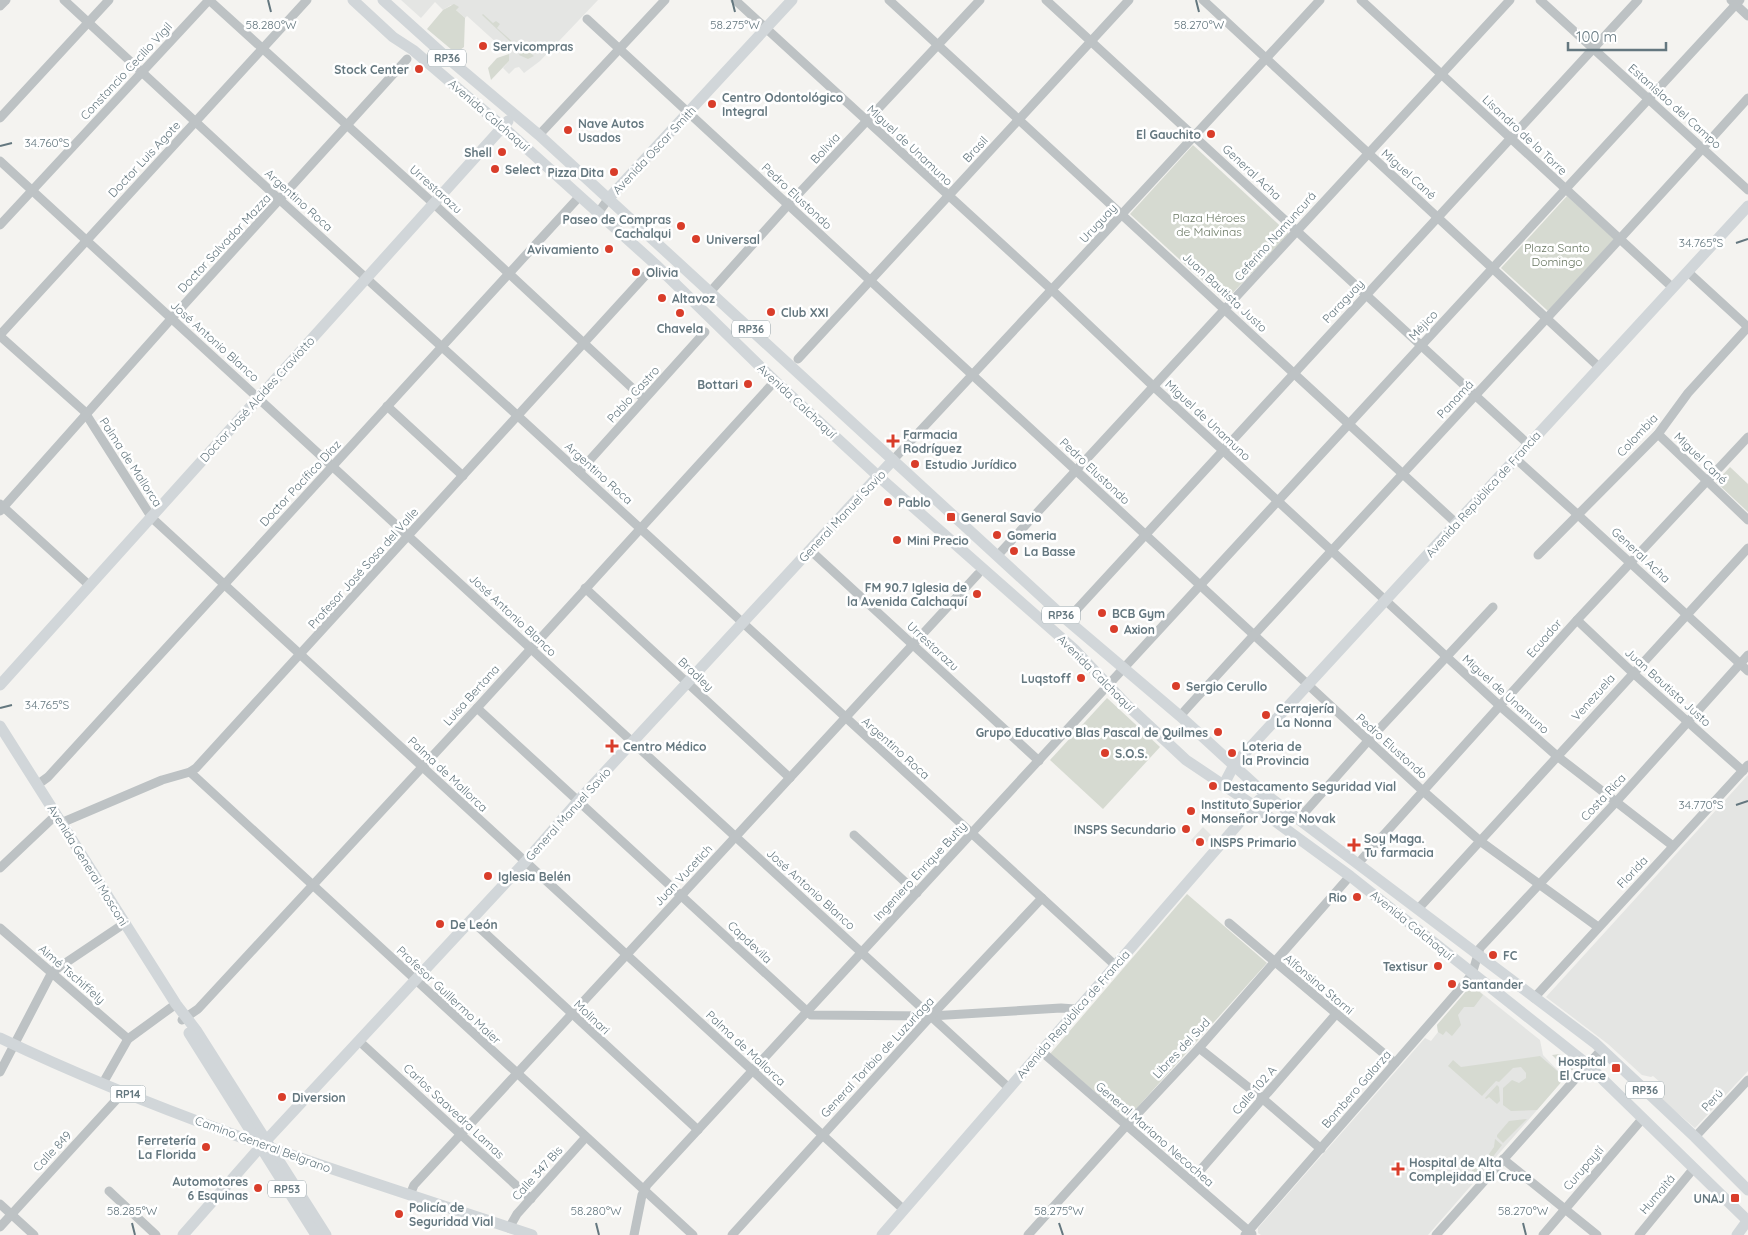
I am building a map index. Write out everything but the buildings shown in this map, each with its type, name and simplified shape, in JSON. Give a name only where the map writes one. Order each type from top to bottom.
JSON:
[{"type":"main road","name":"Avenida Calchaquí","points":[[353,0],[468,104],[472,105],[475,103],[579,197],[603,206],[710,292],[1067,620],[1180,716],[1264,793],[1602,1049],[1748,1190]]},
{"type":"main road","name":"Avenida Calchaquí","points":[[383,0],[539,135],[655,264],[775,381],[878,476],[1074,649],[1108,686],[1186,760],[1222,786],[1253,805],[1350,876],[1588,1064],[1748,1220]]},
{"type":"main road","name":"Avenida Oscar Smith","points":[[603,206],[792,0]]},
{"type":"main road","points":[[475,103],[486,90]]},
{"type":"main road","name":"Doctor José Alcides Craviotto","points":[[0,685],[514,114]]},
{"type":"main road","points":[[539,160],[568,180],[592,201],[603,206]]},
{"type":"main road","name":"Avenida República de Francia","points":[[1222,786],[1234,765],[1748,206]]},
{"type":"main road","name":"General Manuel Savio","points":[[183,1235],[414,980],[525,862],[578,801],[893,460]]},
{"type":"main road","name":"Avenida General Mosconi","points":[[0,726],[264,1145],[316,1235]]},
{"type":"main road","name":"Avenida República de Francia","points":[[882,1235],[1264,793]]},
{"type":"main road","name":"Camino General Belgrano","points":[[0,1038],[122,1092],[264,1145],[532,1235]]},
{"type":"main road","name":"Avenida General Mosconi","points":[[264,1145],[326,1235]]},
{"type":"main road","points":[[1737,1235],[1748,1220]]},
{"type":"street","points":[[0,6],[6,0]]},
{"type":"street","name":"Argentino Roca","points":[[64,0],[141,73],[442,346],[1116,966]]},
{"type":"street","points":[[0,118],[109,0]]},
{"type":"street","name":"Urrestarazu","points":[[209,0],[510,273],[644,399]]},
{"type":"street","name":"Constancio Cecilio Vigil","points":[[0,225],[209,0]]},
{"type":"street","name":"Doctor Luis Agote","points":[[0,336],[307,0]]},
{"type":"street","points":[[539,135],[665,0]]},
{"type":"street","name":"Miguel de Unamuno","points":[[735,0],[948,197],[1052,290],[1153,386],[1500,706],[1557,756],[1673,846]]},
{"type":"street","name":"Juan Bautista Justo","points":[[889,0],[1456,523]]},
{"type":"street","name":"Bolivia","points":[[710,292],[980,0]]},
{"type":"street","name":"General Acha","points":[[1046,0],[1528,444]]},
{"type":"street","name":"Brasil","points":[[798,359],[1129,0]]},
{"type":"street","name":"Miguel Cané","points":[[1203,0],[1599,367]]},
{"type":"street","name":"Uruguay","points":[[893,460],[1123,215],[1194,135],[1320,0]]},
{"type":"street","name":"Lisandro de la Torre","points":[[1361,0],[1672,288]]},
{"type":"street","name":"Ceferino Namuncurá","points":[[998,555],[1510,0]]},
{"type":"street","name":"Estanislao del Campo","points":[[1540,0],[1748,190]]},
{"type":"street","name":"Paraguay","points":[[1067,620],[1638,0]]},
{"type":"street","points":[[1735,1],[1748,16]]},
{"type":"street","name":"Méjico","points":[[1124,668],[1648,99],[1735,1]]},
{"type":"street","name":"Pedro Elustondo","points":[[587,19],[1423,791],[1480,841],[1598,927]]},
{"type":"street","name":"Doctor Salvador Mazza","points":[[1,508],[407,59]]},
{"type":"street","name":"Panamá","points":[[1180,716],[1748,98]]},
{"type":"street","name":"José Antonio Blanco","points":[[0,161],[1009,1088]]},
{"type":"street","name":"Doctor Pacífico Díaz","points":[[38,785],[48,777],[579,197]]},
{"type":"street","points":[[1688,272],[1748,327]]},
{"type":"street","name":"Profesor José Sosa del Valle","points":[[0,868],[59,819],[190,772],[196,768],[645,276]]},
{"type":"street","name":"Colombia","points":[[1538,555],[1658,434],[1688,393],[1748,327]]},
{"type":"street","name":"Pablo Castro","points":[[579,472],[706,332]]},
{"type":"street","name":"Palma de Mallorca","points":[[0,336],[80,407],[152,518],[903,1210]]},
{"type":"street","name":"Luisa Bertana","points":[[185,1019],[198,1009],[477,708],[775,381]]},
{"type":"street","points":[[387,406],[463,476]]},
{"type":"street","name":"Miguel Cané","points":[[1658,434],[1748,520]]},
{"type":"street","name":"Ecuador","points":[[1362,859],[1577,620],[1748,437]]},
{"type":"street","name":"General Acha","points":[[1516,459],[1748,671]]},
{"type":"street","points":[[1,508],[90,586]]},
{"type":"street","name":"Venezuela","points":[[1418,909],[1748,548]]},
{"type":"street","name":"Urrestarazu","points":[[810,550],[1039,761]]},
{"type":"street","name":"Juan Vucetich","points":[[410,1195],[414,1185],[978,574]]},
{"type":"street","name":"Bradley","points":[[585,588],[790,778]]},
{"type":"street","points":[[1305,812],[1368,741],[1494,607]]},
{"type":"street","name":"Juan Bautista Justo","points":[[1577,620],[1688,722],[1745,768]]},
{"type":"street","name":"Costa Rica","points":[[1478,955],[1480,948],[1616,802],[1748,655]]},
{"type":"street","name":"Ingeniero Enrique Butty","points":[[634,1235],[644,1190],[1124,668]]},
{"type":"street","name":"Capdevila","points":[[477,708],[808,1013]]},
{"type":"street","name":"Florida","points":[[1534,998],[1745,768]]},
{"type":"street","name":"Profesor Guillermo Maier","points":[[190,772],[692,1235]]},
{"type":"street","points":[[854,835],[917,893]]},
{"type":"street","name":"Libres del Sud","points":[[1034,1233],[1126,1126],[1199,1048],[1350,876]]},
{"type":"street","name":"General Toribio de Luzuriaga","points":[[732,1235],[931,1016],[1042,898]]},
{"type":"street","name":"Molinari","points":[[471,920],[698,1130]]},
{"type":"street","name":"Alfonsina Storni","points":[[1229,923],[1395,1063]]},
{"type":"street","points":[[0,1072],[52,972],[125,924]]},
{"type":"street","name":"Aimé Tschiffely","points":[[0,928],[128,1039]]},
{"type":"street","name":"Bombero Galarza","points":[[1249,1234],[1472,974],[1478,955]]},
{"type":"street","points":[[103,1083],[128,1039],[176,1004]]},
{"type":"street","points":[[808,1013],[814,1016],[931,1016],[1061,1008],[1076,1009]]},
{"type":"street","name":"Calle 102 A","points":[[1191,1181],[1336,1014]]},
{"type":"street","name":"Carlos Saavedra Lamas","points":[[359,1041],[531,1199]]},
{"type":"street","points":[[1199,1048],[1321,1148]]},
{"type":"street","points":[[1436,1235],[1602,1049]]},
{"type":"street","name":"General Mariano Necochea","points":[[1040,1051],[1191,1181],[1249,1234]]},
{"type":"street","name":"Perú","points":[[1695,1137],[1748,1080]]},
{"type":"street","name":"Calle 849","points":[[0,1227],[122,1092]]},
{"type":"street","name":"Curupaytí","points":[[1543,1235],[1643,1118]]},
{"type":"street","name":"Calle 347 Bis","points":[[509,1228],[518,1214],[586,1137]]},
{"type":"street","points":[[1503,1159],[1597,1235]]},
{"type":"street","name":"Humaitá","points":[[1639,1235],[1694,1168]]},
{"type":"street","points":[[109,1191],[156,1235]]},
{"type":"street","points":[[0,1204],[34,1235]]},
{"type":"shaded area","points":[[401,0],[598,0],[540,61],[524,73],[519,67],[509,74],[503,68],[509,61],[509,54],[467,16],[465,18],[451,5],[443,10],[435,2],[421,18]]},
{"type":"shaded area","points":[[1748,775],[1748,1071],[1695,1128],[1661,1099],[1660,1082],[1653,1076],[1642,1075],[1608,1044],[1546,997]]},
{"type":"shaded area","points":[[1203,827],[1212,836],[1200,849],[1191,840]]},
{"type":"shaded area","name":"Hospital de Alta Complejidad El Cruce","points":[[1474,987],[1540,1040],[1543,1055],[1563,1076],[1563,1080],[1428,1235],[1261,1235],[1258,1233],[1258,1228],[1425,1038],[1431,1041],[1438,1032],[1437,1025],[1469,988]]},
{"type":"green space","points":[[454,4],[459,7],[456,10],[465,18],[464,47],[460,50],[452,50],[427,29],[443,10]]},
{"type":"green space","points":[[482,15],[493,23],[496,21],[500,24],[497,28],[524,52],[527,50],[534,56],[528,59],[519,55],[521,52]]},
{"type":"green space","points":[[509,54],[509,61],[491,80],[488,68],[497,58]]},
{"type":"green space","name":"Plaza Héroes de Malvinas","points":[[1193,145],[1289,234],[1225,301],[1130,214]]},
{"type":"green space","name":"Plaza Santo Domingo","points":[[1567,196],[1614,239],[1548,311],[1501,268]]},
{"type":"green space","points":[[1730,467],[1748,484],[1748,512],[1716,482]]},
{"type":"green space","name":"S.O.S.","points":[[1107,698],[1160,747],[1103,809],[1050,760]]},
{"type":"green space","points":[[1187,894],[1267,963],[1127,1119],[1050,1054]]},
{"type":"green space","points":[[1474,987],[1483,995],[1474,1007],[1464,1007],[1458,1015],[1461,1025],[1452,1036],[1446,1031],[1443,1035],[1438,1032],[1437,1025],[1469,988]]},
{"type":"green space","points":[[1560,1054],[1572,1065],[1573,1070],[1567,1070],[1552,1055]]},
{"type":"green space","points":[[1540,1056],[1563,1076],[1563,1080],[1537,1110],[1511,1111],[1503,1105],[1503,1088],[1512,1080],[1519,1083],[1526,1078],[1526,1073],[1521,1067],[1513,1068],[1499,1082],[1496,1081],[1482,1096],[1448,1066],[1453,1060],[1461,1067]]},
{"type":"green space","points":[[1497,1085],[1499,1087],[1500,1101],[1497,1104],[1489,1097],[1485,1098]]},
{"type":"green space","points":[[1527,1119],[1503,1143],[1497,1137],[1509,1121]]},
{"type":"green space","points":[[1495,1139],[1502,1145],[1473,1182],[1472,1169],[1474,1167],[1476,1169],[1479,1168],[1494,1147]]},
{"type":"place","name":"Servicompras","points":[[483,46]]},
{"type":"place","name":"Stock Center","points":[[419,69]]},
{"type":"place","name":"Centro Odontológico Integral","points":[[712,104]]},
{"type":"place","name":"Nave Autos Usados","points":[[568,130]]},
{"type":"place","name":"El Gauchito","points":[[1211,134]]},
{"type":"place","name":"Shell","points":[[502,152]]},
{"type":"place","name":"Select","points":[[495,169]]},
{"type":"place","name":"Pizza Dita","points":[[614,172]]},
{"type":"place","name":"Paseo de Compras Cachalqui","points":[[681,226]]},
{"type":"place","name":"Universal","points":[[696,239]]},
{"type":"place","name":"Avivamiento","points":[[609,249]]},
{"type":"place","name":"Olivia","points":[[636,272]]},
{"type":"place","name":"Altavoz","points":[[662,298]]},
{"type":"place","name":"Club XXI","points":[[771,312]]},
{"type":"place","name":"Chavela","points":[[680,313]]},
{"type":"place","name":"Bottari","points":[[748,384]]},
{"type":"place","name":"Farmacia Rodríguez","points":[[893,441]]},
{"type":"place","name":"Estudio Jurídico","points":[[915,464]]},
{"type":"place","name":"Pablo","points":[[888,502]]},
{"type":"place","name":"General Savio","points":[[951,517]]},
{"type":"place","name":"Gomeria","points":[[997,535]]},
{"type":"place","name":"Mini Precio","points":[[897,540]]},
{"type":"place","name":"La Basse","points":[[1014,551]]},
{"type":"place","name":"FM 90.7 Iglesia de la Avenida Calchaquí","points":[[977,594]]},
{"type":"place","name":"BCB Gym","points":[[1102,613]]},
{"type":"place","name":"Axion","points":[[1114,629]]},
{"type":"place","name":"Luqstoff","points":[[1081,678]]},
{"type":"place","name":"Sergio Cerullo","points":[[1176,686]]},
{"type":"place","name":"Cerrajería La Nonna","points":[[1266,715]]},
{"type":"place","name":"Grupo Educativo Blas Pascal de Quilmes","points":[[1218,732]]},
{"type":"place","name":"Centro Médico","points":[[612,746]]},
{"type":"place","name":"S.O.S.","points":[[1105,753]]},
{"type":"place","name":"Loteria de la Provincia","points":[[1232,753]]},
{"type":"place","name":"Destacamento Seguridad Vial","points":[[1213,786]]},
{"type":"place","name":"Instituto Superior Monseñor Jorge Novak","points":[[1191,811]]},
{"type":"place","name":"INSPS Secundario","points":[[1186,829]]},
{"type":"place","name":"INSPS Primario","points":[[1200,842]]},
{"type":"place","name":"Soy Maga. Tu farmacia","points":[[1354,845]]},
{"type":"place","name":"Iglesia Belén","points":[[488,876]]},
{"type":"place","name":"Rio","points":[[1357,897]]},
{"type":"place","name":"De León","points":[[440,924]]},
{"type":"place","name":"FC","points":[[1493,955]]},
{"type":"place","name":"Textisur","points":[[1438,966]]},
{"type":"place","name":"Santander","points":[[1452,984]]},
{"type":"place","name":"Hospital El Cruce","points":[[1616,1068]]},
{"type":"place","name":"Diversion","points":[[282,1097]]},
{"type":"place","name":"Ferretería La Florida","points":[[206,1147]]},
{"type":"place","name":"Hospital de Alta Complejidad El Cruce","points":[[1398,1169]]},
{"type":"place","name":"Automotores 6 Esquinas","points":[[258,1188]]},
{"type":"place","name":"UNAJ","points":[[1735,1198]]},
{"type":"place","name":"Policía de Seguridad Vial","points":[[399,1214]]}]
